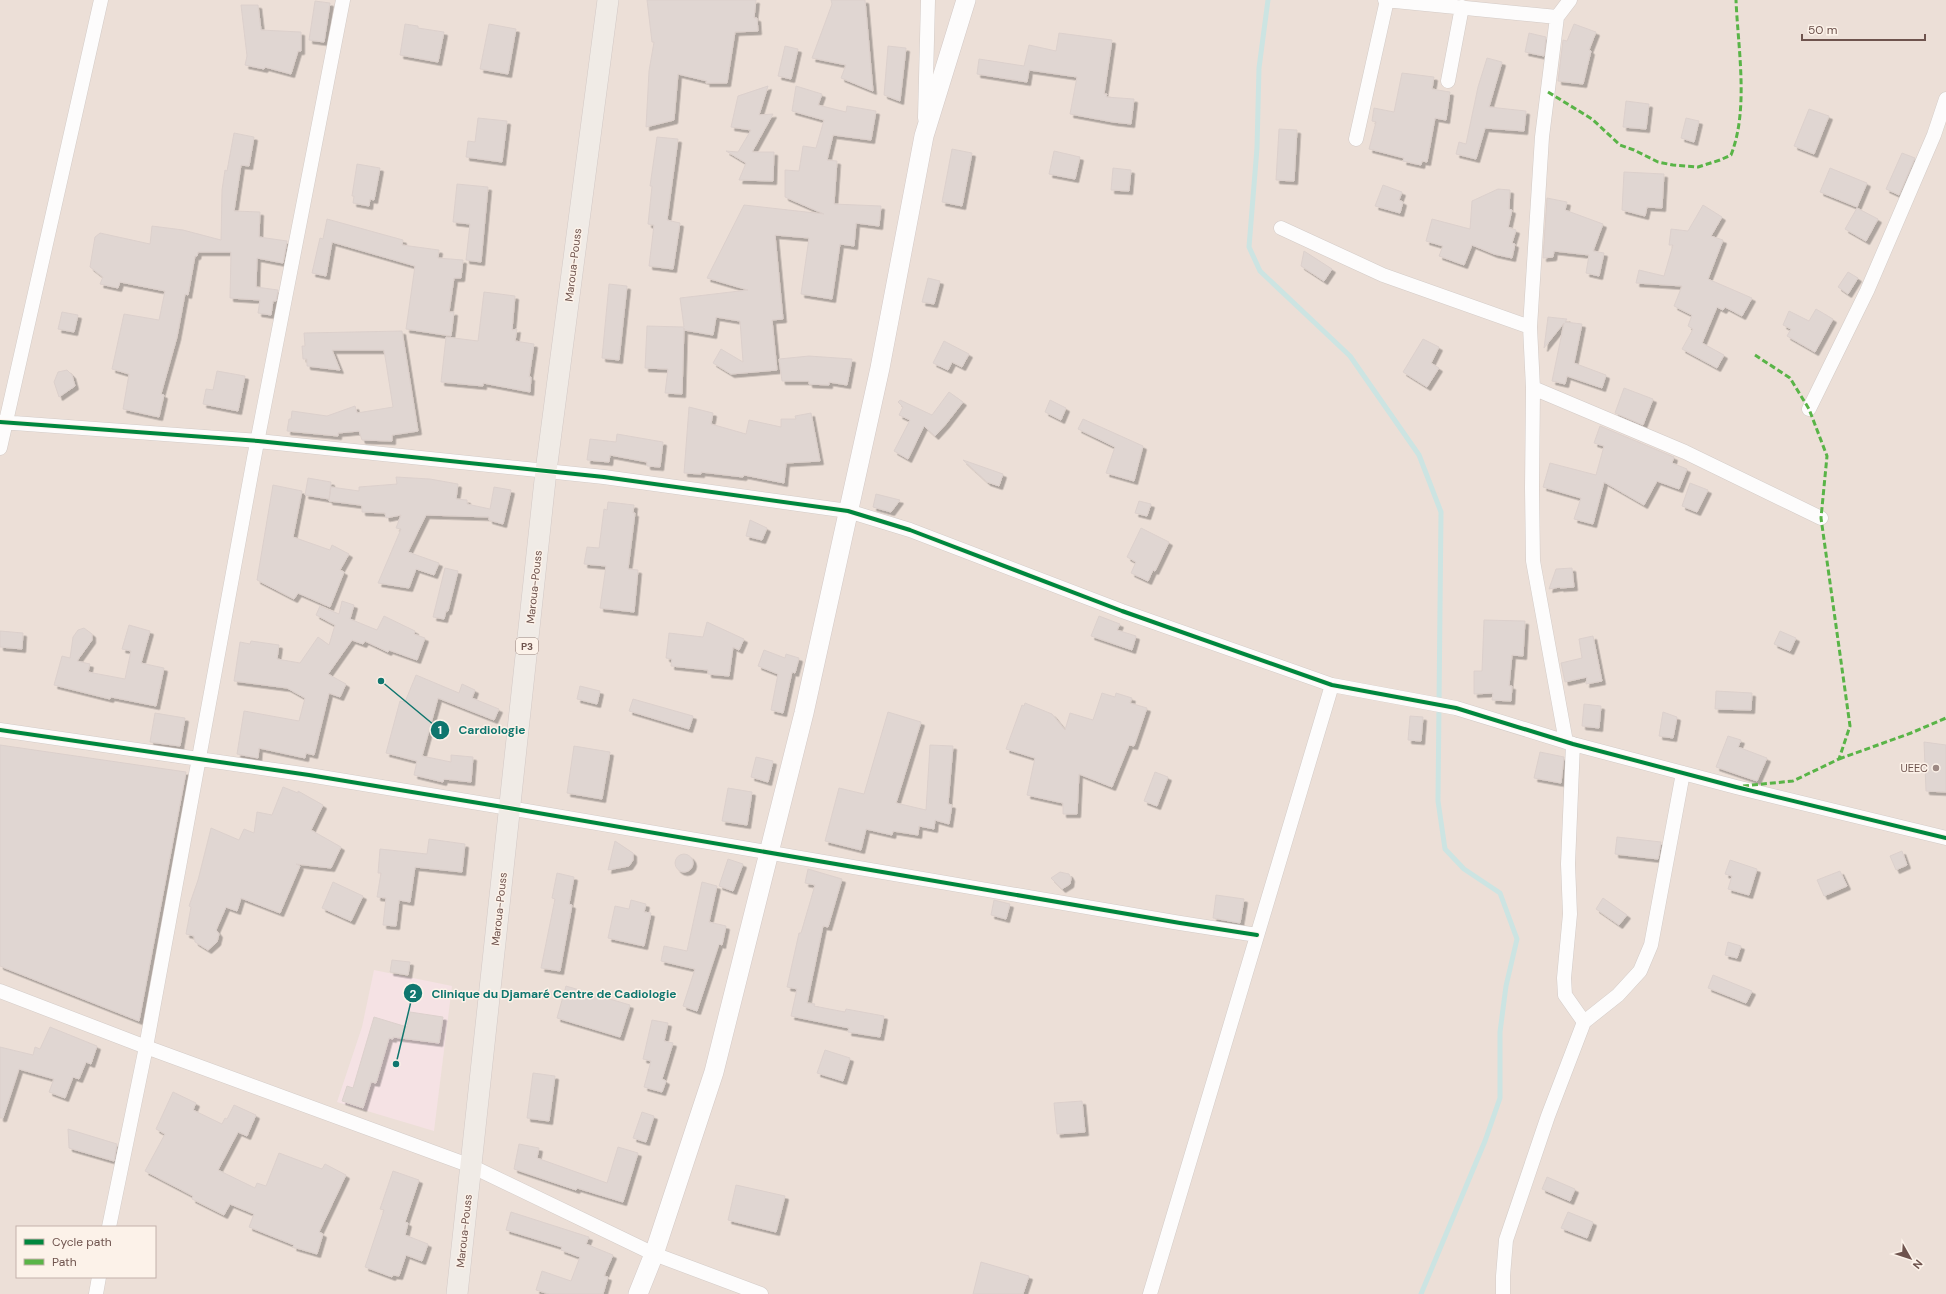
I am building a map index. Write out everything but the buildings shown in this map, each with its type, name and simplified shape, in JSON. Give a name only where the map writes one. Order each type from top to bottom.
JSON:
[{"type":"main road","name":"Maroua-Pouss","points":[[457,1294],[546,472],[608,0]]},
{"type":"main road","points":[[638,1294],[654,1254],[714,1072],[804,713],[880,368],[924,136],[966,0]]},
{"type":"street","points":[[0,448],[3,422],[101,0]]},
{"type":"street","points":[[110,1226],[146,1047],[258,441],[343,0]]},
{"type":"street","points":[[924,136],[928,0]]},
{"type":"street","points":[[1356,139],[1386,0],[1558,17]]},
{"type":"street","points":[[1570,0],[1558,17],[1542,137],[1530,327],[1533,388],[1532,488],[1533,561],[1570,743],[1568,864],[1570,914],[1564,978],[1565,995],[1584,1022]]},
{"type":"street","points":[[1448,82],[1462,7]]},
{"type":"street","points":[[1809,409],[1940,137],[1946,99]]},
{"type":"street","points":[[1280,228],[1383,275],[1530,327]]},
{"type":"street","points":[[1533,388],[1685,452],[1821,518]]},
{"type":"street","points":[[3,422],[258,441],[604,477],[848,511],[910,530],[1122,611],[1332,685],[1426,701],[1456,708],[1570,743],[1946,838]]},
{"type":"street","points":[[1150,1294],[1332,685]]},
{"type":"street","points":[[0,730],[200,759],[509,808],[1257,935]]},
{"type":"street","points":[[1503,1294],[1506,1240],[1534,1157],[1584,1022],[1618,995],[1640,971],[1651,945],[1684,773]]},
{"type":"street","points":[[0,991],[146,1047],[471,1166],[654,1254],[762,1294]]},
{"type":"street","points":[[96,1294],[100,1278]]},
{"type":"shaded area","points":[[0,0],[1946,0],[1946,1294],[0,1294]]},
{"type":"shaded area","points":[[374,970],[452,986],[434,1131],[337,1102],[362,1027]]},
{"type":"waterway","points":[[1268,0],[1259,68],[1257,148],[1249,247],[1260,271],[1350,356],[1419,455],[1441,512],[1438,801],[1445,849],[1464,869],[1500,893],[1517,939],[1506,986],[1500,1032],[1500,1098],[1485,1141],[1421,1294]]},
{"type":"marked path","points":[[1548,92],[1592,119],[1620,145],[1658,162],[1698,167],[1731,155],[1740,118],[1741,99],[1736,0]]},
{"type":"marked path","points":[[1743,786],[1793,781],[1839,759],[1850,726],[1821,518],[1827,456],[1809,409],[1790,378],[1755,355]]},
{"type":"marked path","points":[[1839,759],[1911,733],[1946,718]]},
{"type":"cycle path","points":[[0,422],[258,441],[604,477],[848,511],[910,530],[1122,611],[1332,685],[1456,708],[1573,744],[1736,787],[1946,838]]},
{"type":"cycle path","points":[[0,730],[309,775],[1257,935]]},
{"type":"place","name":"Cardiologie","points":[[381,681]]},
{"type":"place","name":"UEEC","points":[[1936,768]]},
{"type":"place","name":"Clinique du Djamaré Centre de Cadiologie","points":[[396,1064]]}]
